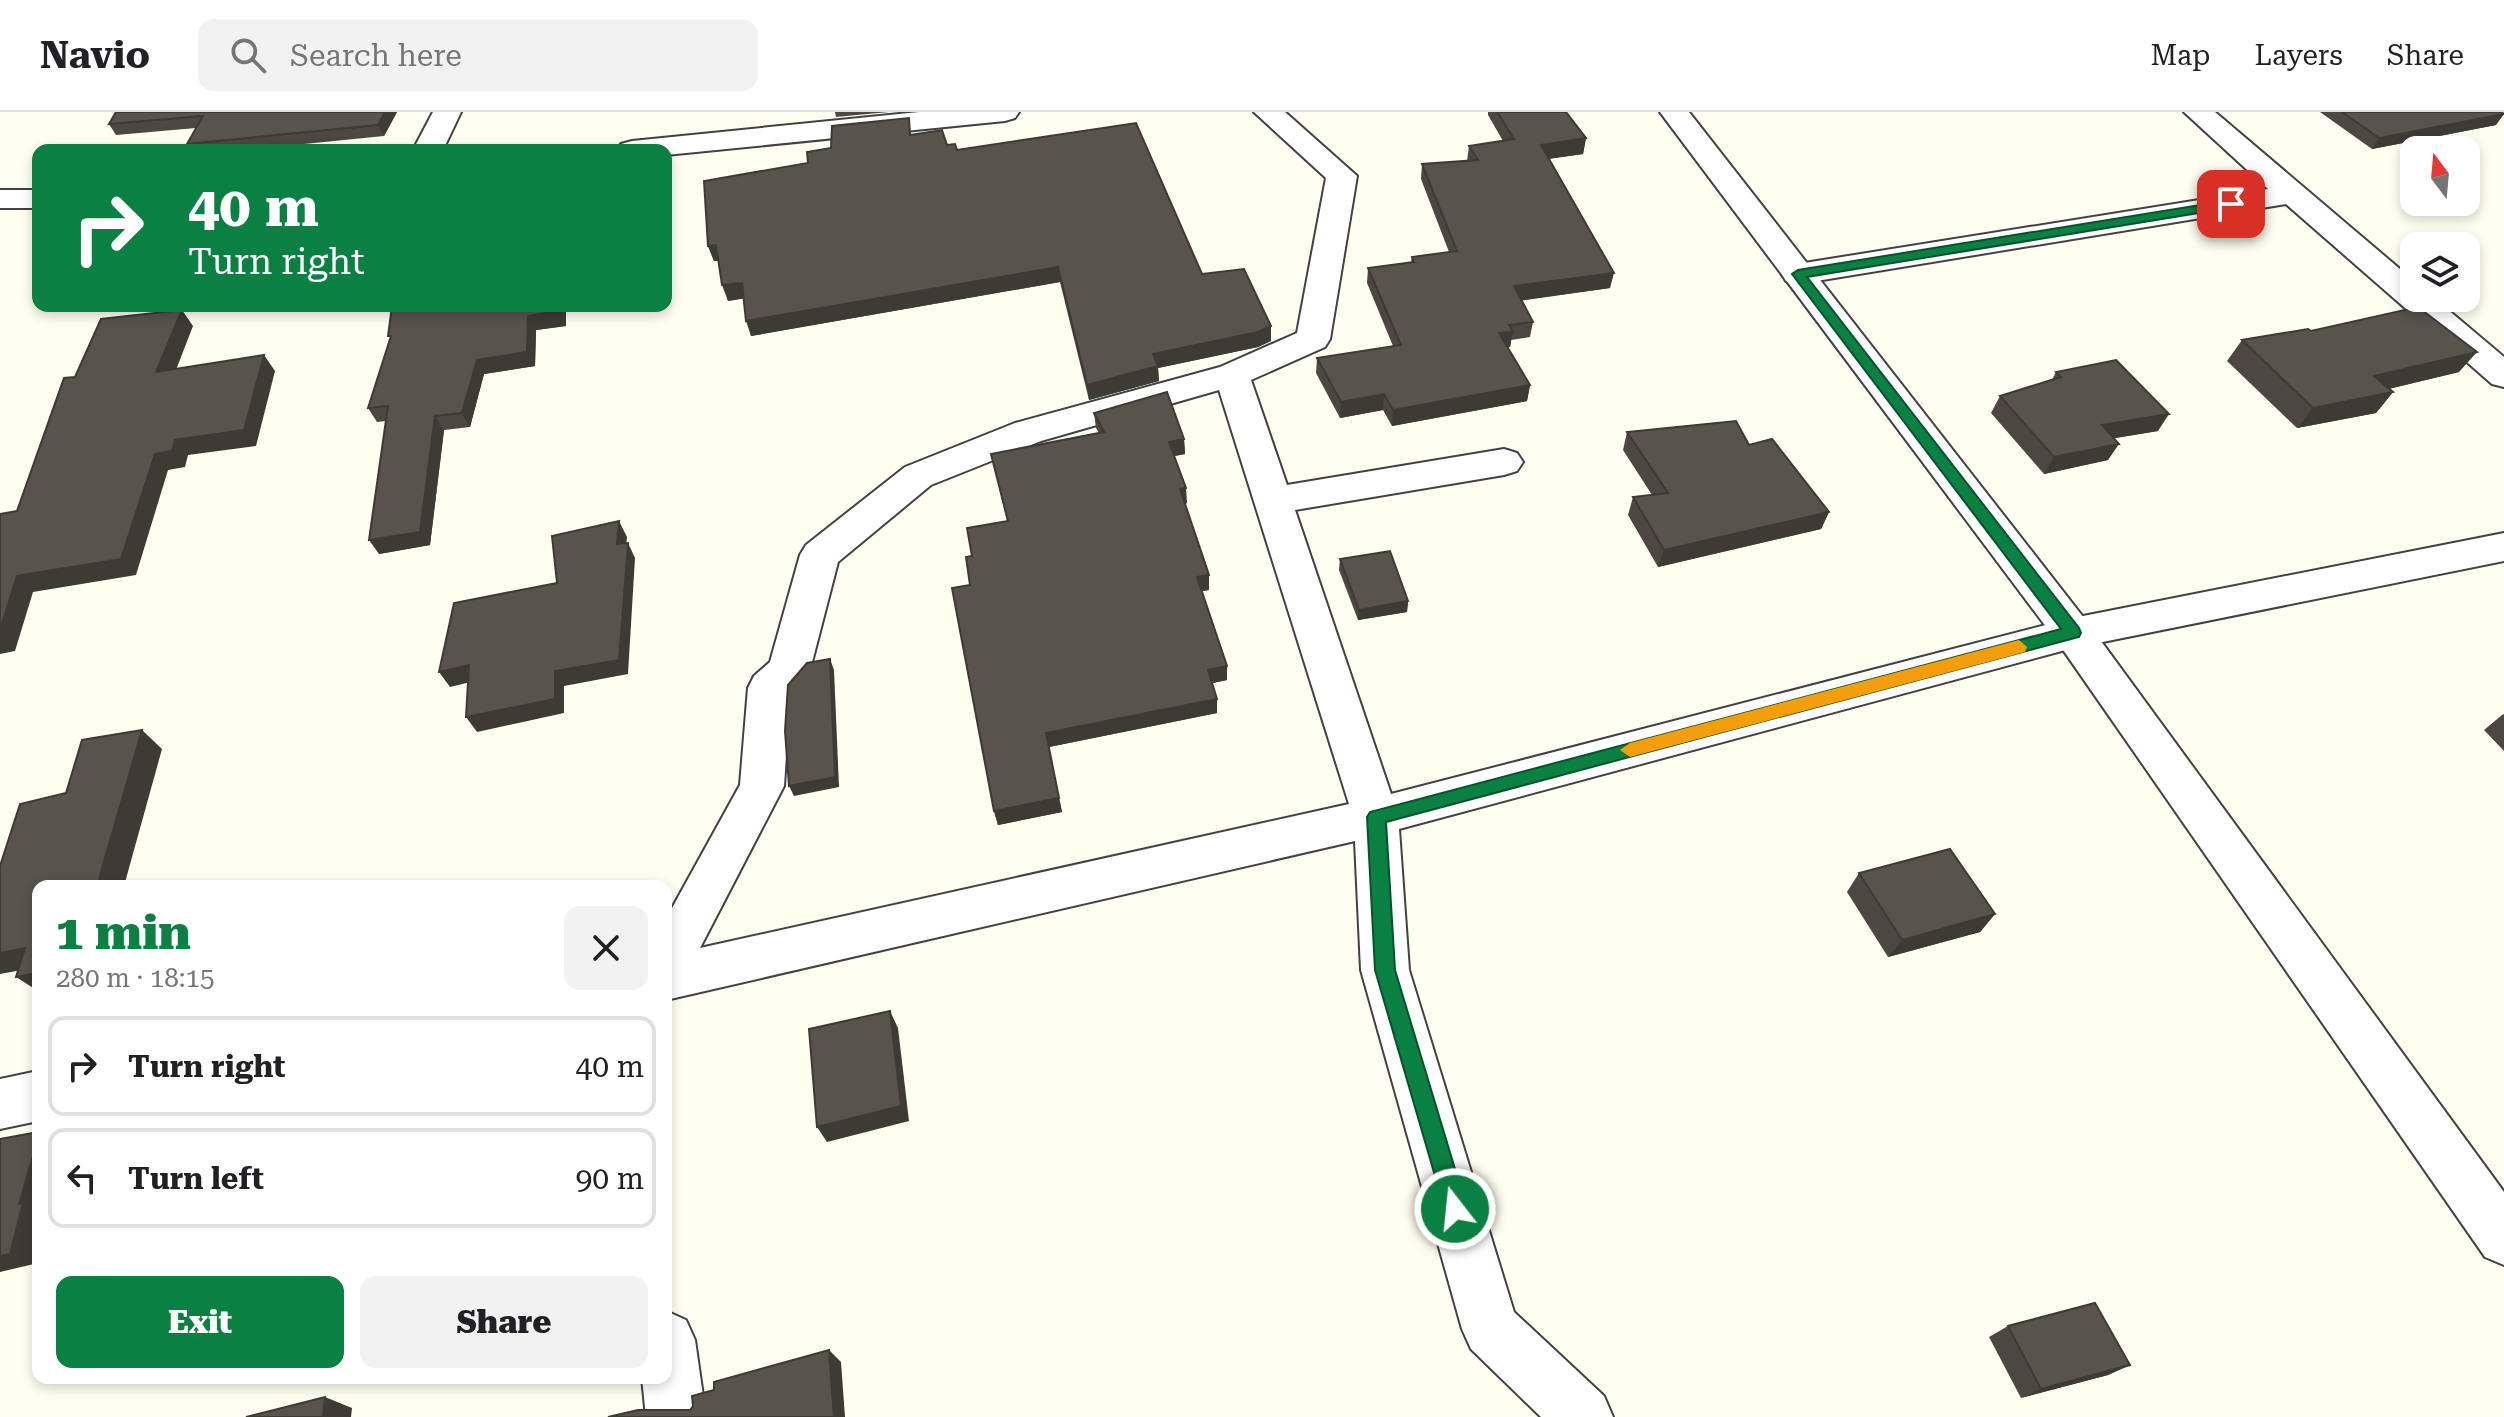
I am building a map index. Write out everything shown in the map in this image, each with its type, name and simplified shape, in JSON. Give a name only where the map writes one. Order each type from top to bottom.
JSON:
[{"type":"street","points":[[431,144],[447,112]]},
{"type":"street","points":[[648,140],[1005,112]]},
{"type":"street","points":[[672,954],[762,786],[769,688],[789,670],[820,555],[918,476],[1028,432],[1232,375],[1313,339],[1342,176],[1268,112]]},
{"type":"street","points":[[1674,112],[2073,633],[2504,1238]]},
{"type":"street","points":[[2198,112],[2504,376]]},
{"type":"street","points":[[1798,274],[2292,194]]},
{"type":"street","points":[[0,199],[32,199]]},
{"type":"street","points":[[1232,375],[1376,817],[1385,970],[1491,1329],[1583,1417]]},
{"type":"street","points":[[1274,500],[1504,462]]},
{"type":"street","points":[[672,977],[1376,817],[2073,633],[2504,547]]},
{"type":"street","points":[[0,1104],[32,1097]]},
{"type":"street","points":[[672,1384],[676,1417]]},
{"type":"building","points":[[116,112],[385,112],[378,125],[187,144],[203,116],[109,124]]},
{"type":"building","points":[[1497,112],[1566,112],[1586,138],[1541,145],[1614,273],[1514,286],[1533,322],[1509,325],[1513,332],[1499,333],[1530,385],[1393,410],[1384,394],[1341,402],[1317,358],[1401,345],[1368,268],[1414,262],[1412,257],[1457,251],[1422,164],[1478,160],[1469,146],[1514,139]]},
{"type":"building","points":[[2342,112],[2501,112],[2504,114],[2379,138]]},
{"type":"building","points":[[909,118],[910,135],[942,130],[947,145],[955,144],[957,150],[1136,123],[1202,274],[1244,269],[1271,326],[1258,332],[1153,354],[1158,366],[1087,385],[1058,267],[746,321],[742,283],[722,285],[716,245],[708,246],[704,181],[808,163],[807,152],[831,148],[832,126]]},
{"type":"building","points":[[2400,311],[2425,312],[2477,352],[2374,376],[2393,392],[2313,408],[2242,340],[2311,331]]},
{"type":"building","points":[[181,312],[156,372],[264,355],[244,430],[175,440],[172,451],[155,454],[121,559],[17,576],[0,630],[0,514],[17,511],[64,378],[75,377],[101,319]]},
{"type":"building","points":[[391,312],[553,312],[528,316],[527,352],[477,360],[462,413],[435,416],[420,532],[369,540],[388,406],[368,408],[391,336],[388,336]]},
{"type":"building","points":[[2116,360],[2169,414],[2102,425],[2119,444],[2054,457],[2000,396],[2061,377],[2056,372]]},
{"type":"building","points":[[1167,392],[1184,439],[1169,442],[1186,488],[1180,489],[1209,575],[1197,577],[1227,666],[1208,670],[1217,699],[1046,733],[1059,798],[994,811],[952,588],[970,585],[966,557],[972,556],[967,528],[1008,521],[991,454],[1104,432],[1094,413]]},
{"type":"building","points":[[1736,421],[1749,445],[1772,439],[1829,512],[1664,550],[1633,497],[1668,493],[1627,432]]},
{"type":"building","points":[[619,521],[617,544],[628,543],[619,660],[555,671],[555,699],[466,717],[469,665],[439,672],[454,603],[557,583],[552,536]]},
{"type":"building","points":[[1390,551],[1408,601],[1359,610],[1340,559]]},
{"type":"building","points":[[830,659],[835,777],[789,786],[785,731],[788,685],[807,663]]},
{"type":"building","points":[[142,730],[99,880],[32,880],[32,974],[16,977],[25,948],[0,953],[0,866],[20,804],[66,793],[82,740]]},
{"type":"building","points":[[1950,849],[1995,914],[1902,940],[1859,873]]},
{"type":"building","points":[[890,1011],[901,1106],[817,1127],[809,1029]]},
{"type":"building","points":[[32,1133],[32,1160],[19,1204],[23,1203],[10,1254],[0,1256],[0,1139]]},
{"type":"building","points":[[2095,1303],[2130,1365],[2041,1389],[2008,1326]]},
{"type":"building","points":[[829,1350],[834,1417],[608,1417],[638,1410],[690,1410],[693,1406],[692,1396],[714,1390],[714,1382]]},
{"type":"building","points":[[325,1397],[323,1417],[246,1417]]},
{"type":"slow traffic","points":[[1630,750],[2019,647]]},
{"type":"route","points":[[1455,1209],[1385,970],[1376,817],[2073,633],[1798,274],[2231,204]]}]
